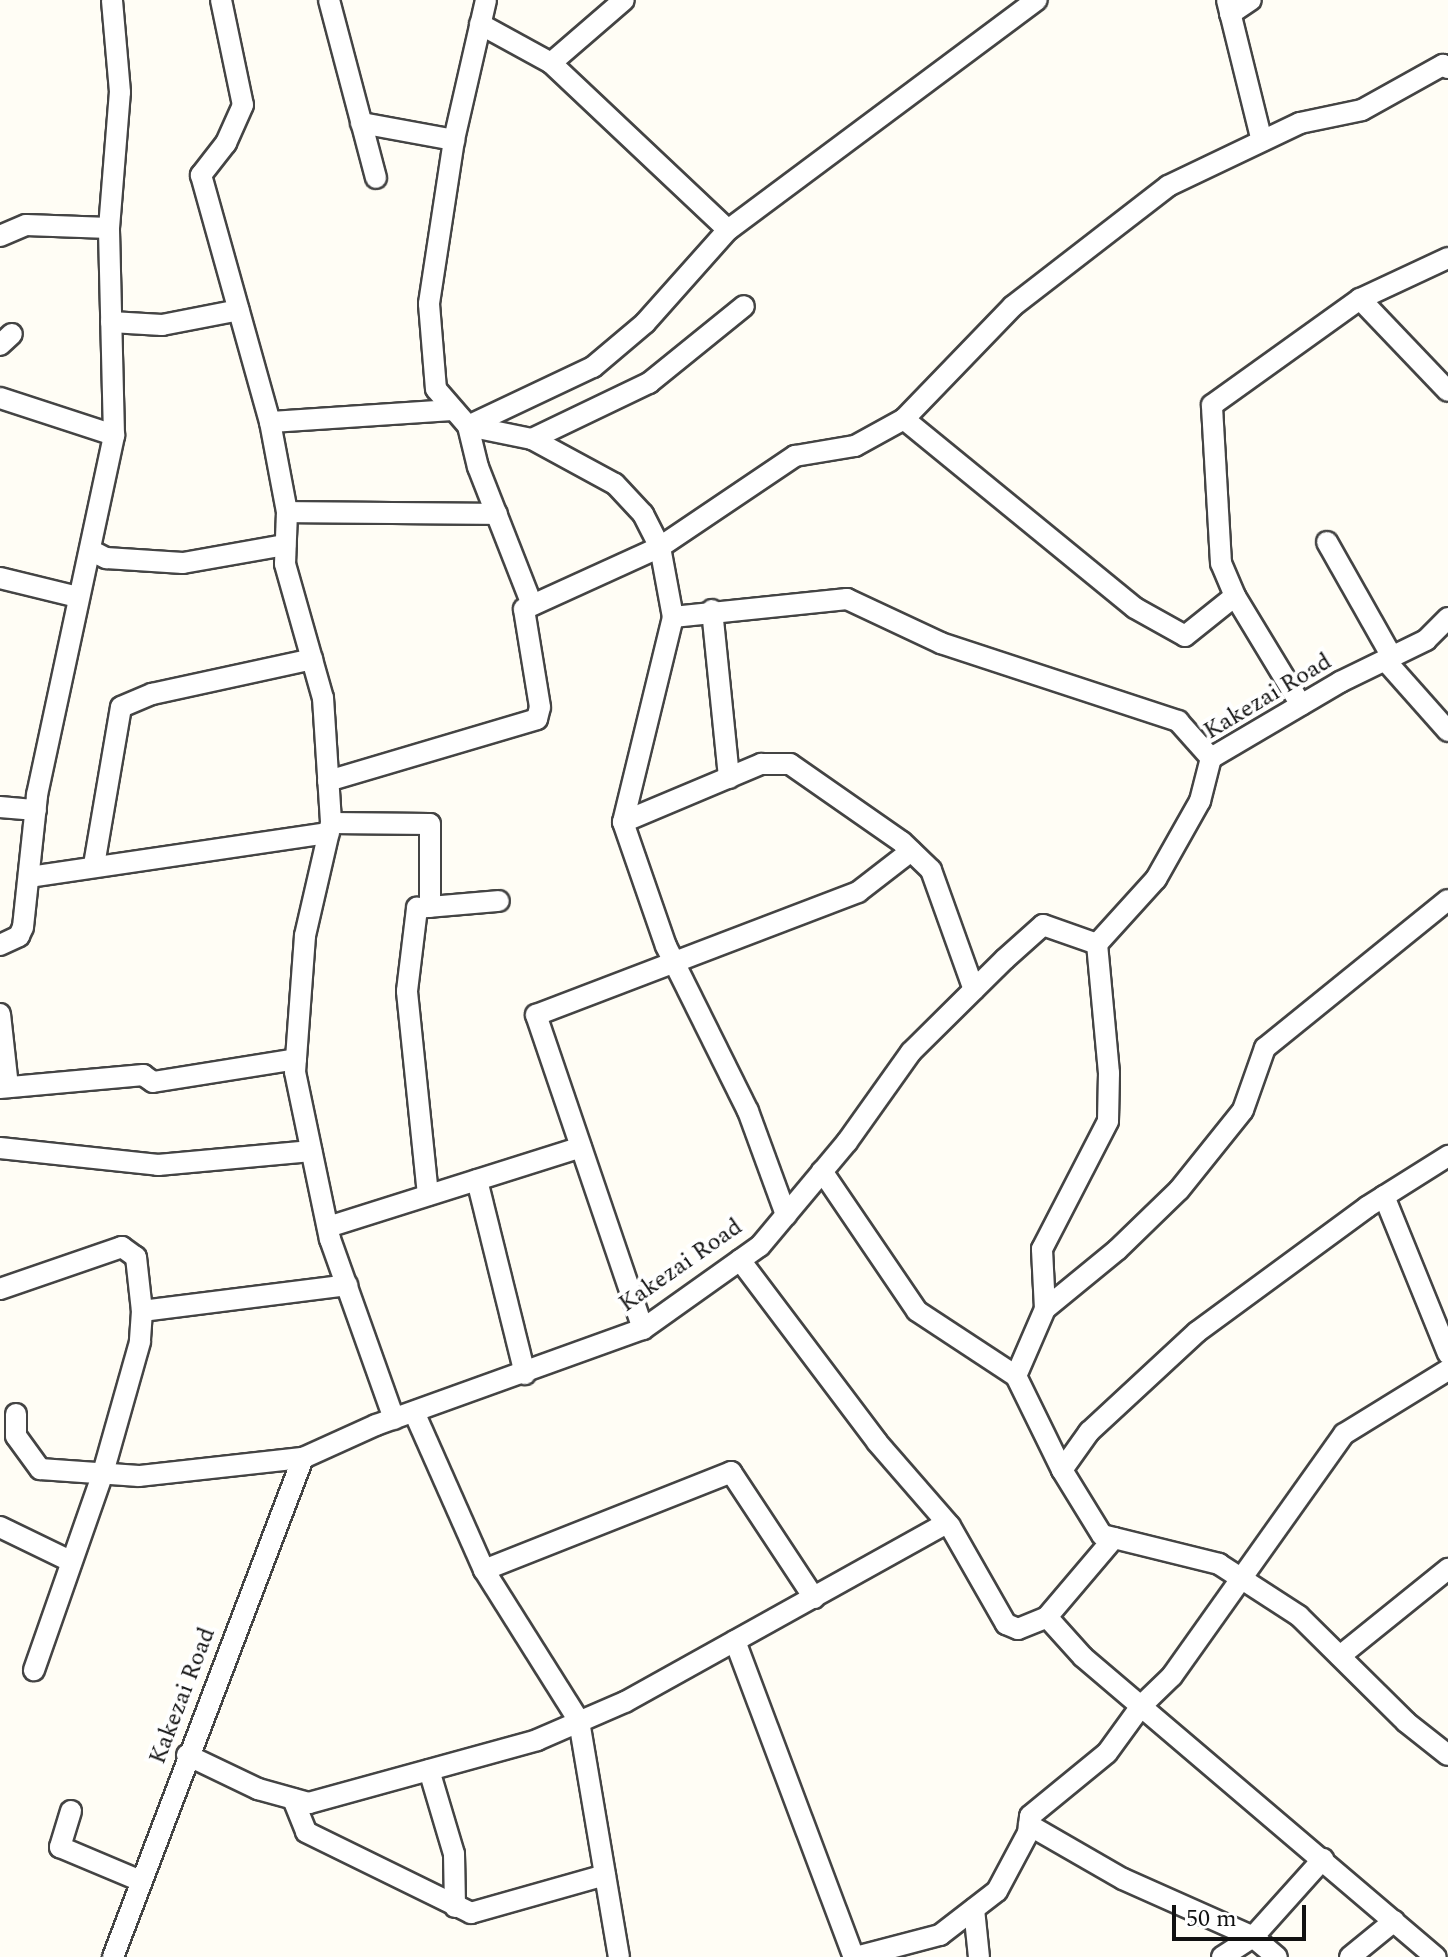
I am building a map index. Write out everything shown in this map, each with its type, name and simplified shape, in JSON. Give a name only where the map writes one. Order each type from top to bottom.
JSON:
[{"type":"street","points":[[0,945],[19,936],[23,927],[36,810],[114,435],[109,228],[120,92],[112,0]]},
{"type":"street","points":[[221,0],[243,105],[226,143],[201,175],[270,422],[287,512],[285,564],[323,698],[330,828],[305,936],[296,1059],[311,1151],[328,1227],[394,1419]]},
{"type":"street","points":[[329,0],[376,178]]},
{"type":"street","points":[[486,0],[454,140],[429,304],[436,389],[450,410],[468,426],[532,605]]},
{"type":"street","points":[[551,63],[624,0]]},
{"type":"street","points":[[468,426],[593,367],[645,323],[728,230],[1037,0]]},
{"type":"street","points":[[1251,0],[1229,7],[1262,141]]},
{"type":"street","points":[[480,24],[551,63],[728,230]]},
{"type":"street","points":[[328,781],[537,719],[540,707],[524,609],[660,547],[795,456],[855,446],[904,419],[1013,306],[1168,186],[1300,123],[1362,110],[1443,65],[1448,68]]},
{"type":"street","points":[[361,123],[454,140]]},
{"type":"street","points":[[0,236],[26,225],[109,228]]},
{"type":"street","points":[[1301,705],[1235,596],[1221,563],[1212,405],[1360,299],[1448,258]]},
{"type":"street","points":[[1360,299],[1448,391]]},
{"type":"street","points":[[532,439],[649,383],[744,306]]},
{"type":"street","points":[[111,322],[162,325],[239,310]]},
{"type":"street","points":[[0,398],[114,435]]},
{"type":"street","points":[[270,422],[450,410]]},
{"type":"street","points":[[904,419],[1135,608],[1185,636],[1235,596]]},
{"type":"street","points":[[468,426],[532,439],[615,484],[643,514],[660,547],[673,617],[623,822],[677,964],[748,1111],[786,1215]]},
{"type":"street","points":[[287,512],[497,514]]},
{"type":"street","points":[[1327,542],[1388,658],[1448,731]]},
{"type":"street","points":[[90,550],[106,558],[183,563],[285,545]]},
{"type":"street","points":[[0,578],[78,597]]},
{"type":"street","points":[[673,617],[712,610],[847,599],[941,643],[1178,721],[1211,758]]},
{"type":"street","points":[[712,610],[729,778]]},
{"type":"street","name":"Kakezai Road","points":[[113,1957],[187,1755],[303,1458],[394,1419],[643,1329],[740,1260],[786,1215],[911,1052],[1043,925],[1097,944],[1156,879],[1200,801],[1211,758],[1301,705],[1426,640],[1448,618]]},
{"type":"street","points":[[94,865],[121,707],[152,694],[312,659]]},
{"type":"street","points":[[623,822],[761,764],[790,764],[911,851],[931,870],[974,990]]},
{"type":"street","points":[[0,807],[36,810]]},
{"type":"street","points":[[30,877],[330,828],[430,824],[430,907]]},
{"type":"street","points":[[643,1329],[536,1015],[677,964],[858,892],[911,851]]},
{"type":"street","points":[[1045,1309],[1117,1250],[1179,1190],[1243,1110],[1265,1048],[1448,900]]},
{"type":"street","points":[[428,1195],[407,991],[417,908],[499,901]]},
{"type":"street","points":[[1016,1376],[1045,1309],[1042,1249],[1108,1121],[1109,1073],[1097,944]]},
{"type":"street","points":[[0,1014],[4,1087],[143,1075],[153,1082],[296,1059]]},
{"type":"street","points":[[328,1227],[581,1147]]},
{"type":"street","points":[[0,1148],[158,1165],[311,1151]]},
{"type":"street","points":[[1062,1470],[1089,1432],[1168,1356],[1384,1196],[1448,1156]]},
{"type":"street","points":[[822,1171],[917,1311],[1016,1376],[1062,1470],[1102,1535],[1219,1564],[1299,1616],[1448,1755]]},
{"type":"street","points":[[477,1180],[525,1374]]},
{"type":"street","points":[[1384,1196],[1448,1354]]},
{"type":"street","points":[[0,1289],[122,1247],[136,1257],[142,1311],[140,1342],[103,1473],[34,1670]]},
{"type":"street","points":[[740,1260],[877,1442],[947,1523],[1006,1624],[1018,1629],[1047,1617],[1114,1538]]},
{"type":"street","points":[[142,1311],[347,1285]]},
{"type":"street","points":[[735,1641],[855,1957],[940,1935],[997,1891],[1029,1825],[1030,1816],[1107,1753],[1141,1706],[1172,1676],[1344,1434],[1448,1370]]},
{"type":"street","points":[[414,1412],[484,1570],[579,1721],[619,1957]]},
{"type":"street","points":[[16,1414],[16,1436],[40,1469],[139,1476],[303,1458]]},
{"type":"street","points":[[484,1570],[731,1472],[814,1598]]},
{"type":"street","points":[[187,1755],[258,1789],[309,1803],[537,1740],[735,1641],[947,1523]]},
{"type":"street","points":[[0,1527],[70,1561]]},
{"type":"street","points":[[1340,1656],[1448,1569]]},
{"type":"street","points":[[1047,1617],[1083,1657],[1436,1957]]},
{"type":"street","points":[[429,1770],[454,1854],[455,1907]]},
{"type":"street","points":[[293,1799],[306,1832],[471,1913],[605,1875]]},
{"type":"street","points":[[71,1811],[60,1847],[141,1881]]},
{"type":"street","points":[[1029,1825],[1123,1879],[1253,1937],[1277,1957]]},
{"type":"street","points":[[1222,1957],[1253,1937],[1323,1859]]},
{"type":"street","points":[[974,1909],[979,1957]]},
{"type":"street","points":[[1350,1957],[1394,1921]]}]
